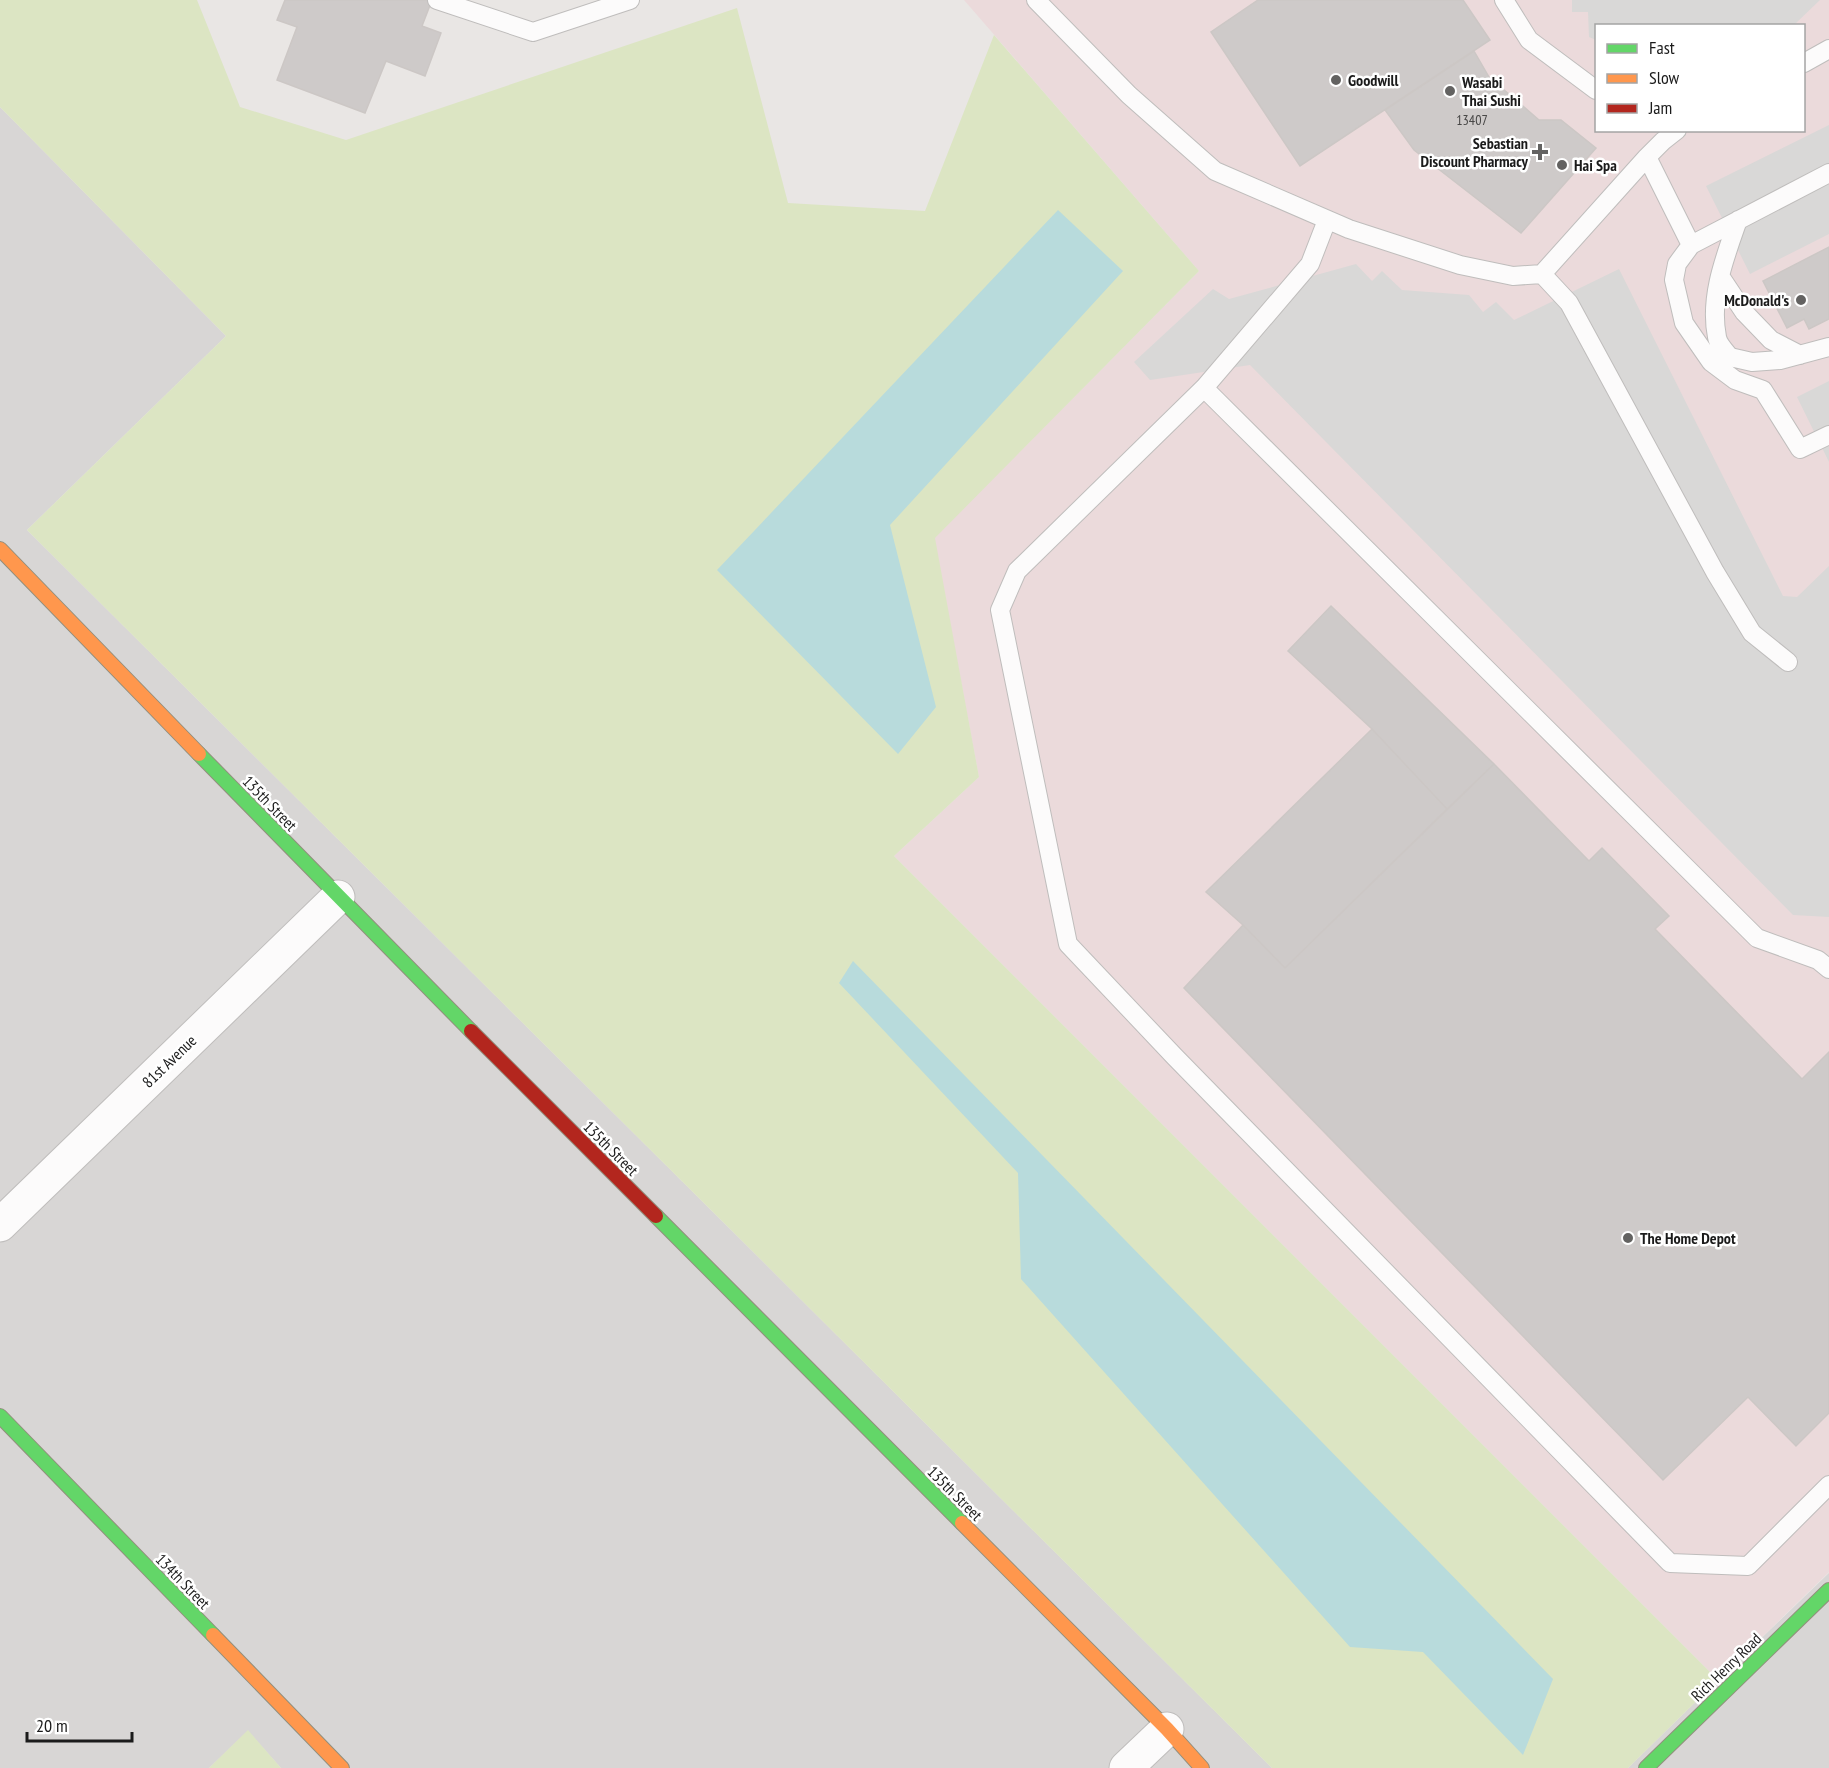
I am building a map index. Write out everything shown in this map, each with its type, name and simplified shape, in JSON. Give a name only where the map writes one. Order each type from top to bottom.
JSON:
[{"type":"street","name":"135th Street","points":[[0,549],[338,897],[1167,1729],[1202,1768]]},
{"type":"street","name":"81st Avenue","points":[[0,1225],[338,897]]},
{"type":"street","name":"134th Street","points":[[0,1416],[342,1768]]},
{"type":"street","name":"Rich Henry Road","points":[[1646,1768],[1829,1590]]},
{"type":"street","points":[[1126,1768],[1167,1729]]},
{"type":"lane","points":[[437,0],[533,32],[630,0]]},
{"type":"lane","points":[[1036,0],[1129,95],[1215,171],[1349,230],[1460,265],[1513,276],[1542,274],[1647,157],[1663,134]]},
{"type":"lane","points":[[1504,0],[1529,40],[1595,89]]},
{"type":"lane","points":[[1805,62],[1829,50]]},
{"type":"lane","points":[[1647,157],[1691,245]]},
{"type":"lane","points":[[1829,173],[1691,245],[1677,264],[1674,280],[1684,323],[1710,362],[1735,380],[1763,390],[1800,449],[1829,435]]},
{"type":"lane","points":[[1327,220],[1310,264],[1204,388],[1017,571],[1000,610],[1068,944],[1175,1057],[1670,1563],[1748,1566],[1829,1485]]},
{"type":"lane","points":[[1738,220],[1720,276],[1716,303],[1717,339],[1730,357],[1752,362],[1780,360],[1829,347]]},
{"type":"lane","points":[[1542,274],[1569,303],[1715,572],[1752,633],[1788,662]]},
{"type":"lane","points":[[1720,276],[1744,312],[1771,340],[1800,355]]},
{"type":"lane","points":[[1204,388],[1757,938],[1818,960],[1829,969]]},
{"type":"shaded area","points":[[964,0],[1829,0],[1829,1572],[1718,1680],[894,856],[979,777],[934,538],[1199,271]]},
{"type":"shaded area","points":[[1572,0],[1820,0],[1795,24],[1595,24],[1595,40],[1589,37],[1588,12],[1572,12]]},
{"type":"shaded area","points":[[0,107],[226,336],[27,530],[1272,1768],[281,1768],[248,1731],[209,1768],[0,1768]]},
{"type":"shaded area","points":[[1829,125],[1829,234],[1750,274],[1706,186]]},
{"type":"shaded area","points":[[1356,264],[1372,281],[1382,271],[1402,290],[1469,295],[1483,312],[1496,302],[1514,320],[1619,269],[1783,596],[1797,597],[1829,566],[1829,917],[1793,915],[1250,365],[1150,380],[1134,362],[1213,289],[1229,299]]},
{"type":"shaded area","points":[[1829,381],[1829,462],[1797,397]]},
{"type":"shaded area","points":[[1829,1573],[1829,1768],[1628,1768],[1718,1680]]},
{"type":"green space","points":[[0,0],[197,0],[240,107],[346,140],[737,8],[788,203],[925,211],[994,35],[1199,271],[935,538],[979,777],[894,856],[1718,1680],[1628,1768],[1272,1768],[27,530],[226,336],[0,107]]},
{"type":"green space","points":[[248,1730],[281,1768],[209,1768]]},
{"type":"water","points":[[1058,210],[1123,271],[890,525],[936,707],[898,754],[717,570]]},
{"type":"water","points":[[853,961],[1553,1679],[1523,1755],[1423,1652],[1350,1647],[1021,1279],[1018,1173],[839,983]]},
{"type":"building","points":[[285,0],[432,0],[422,26],[441,33],[425,76],[386,61],[365,113],[277,80],[297,27],[277,20]]},
{"type":"building","name":"Goodwill","points":[[1258,0],[1463,0],[1490,40],[1300,166],[1211,32]]},
{"type":"building","points":[[1474,51],[1489,77],[1539,120],[1561,120],[1596,148],[1521,233],[1414,150],[1385,110]]},
{"type":"building","name":"McDonald's","points":[[1829,247],[1829,319],[1809,329],[1804,319],[1787,328],[1763,281]]},
{"type":"building","points":[[1331,606],[1494,764],[1447,809],[1372,729],[1288,651]]},
{"type":"building","points":[[1372,729],[1447,809],[1285,968],[1243,925],[1206,892]]},
{"type":"building","name":"The Home Depot","points":[[1494,764],[1589,861],[1602,848],[1669,916],[1655,929],[1802,1079],[1829,1052],[1829,1413],[1796,1446],[1748,1397],[1663,1480],[1184,988],[1243,925],[1285,968]]},
{"type":"traffic: fast","points":[[199,754],[471,1031]]},
{"type":"traffic: fast","points":[[656,1216],[962,1523]]},
{"type":"traffic: fast","points":[[0,1416],[213,1635]]},
{"type":"traffic: fast","points":[[1646,1768],[1829,1590]]},
{"type":"traffic: slow","points":[[0,549],[199,754]]},
{"type":"traffic: slow","points":[[962,1523],[1167,1729],[1202,1768]]},
{"type":"traffic: slow","points":[[213,1635],[342,1768]]},
{"type":"traffic: jam","points":[[471,1031],[656,1216]]},
{"type":"place","name":"Goodwill","points":[[1336,80]]},
{"type":"place","name":"Wasabi Thai Sushi","points":[[1450,91]]},
{"type":"place","name":"Sebastian Discount Pharmacy","points":[[1540,152]]},
{"type":"place","name":"Hai Spa","points":[[1562,165]]},
{"type":"place","name":"McDonald's","points":[[1801,300]]},
{"type":"place","name":"The Home Depot","points":[[1628,1238]]}]
